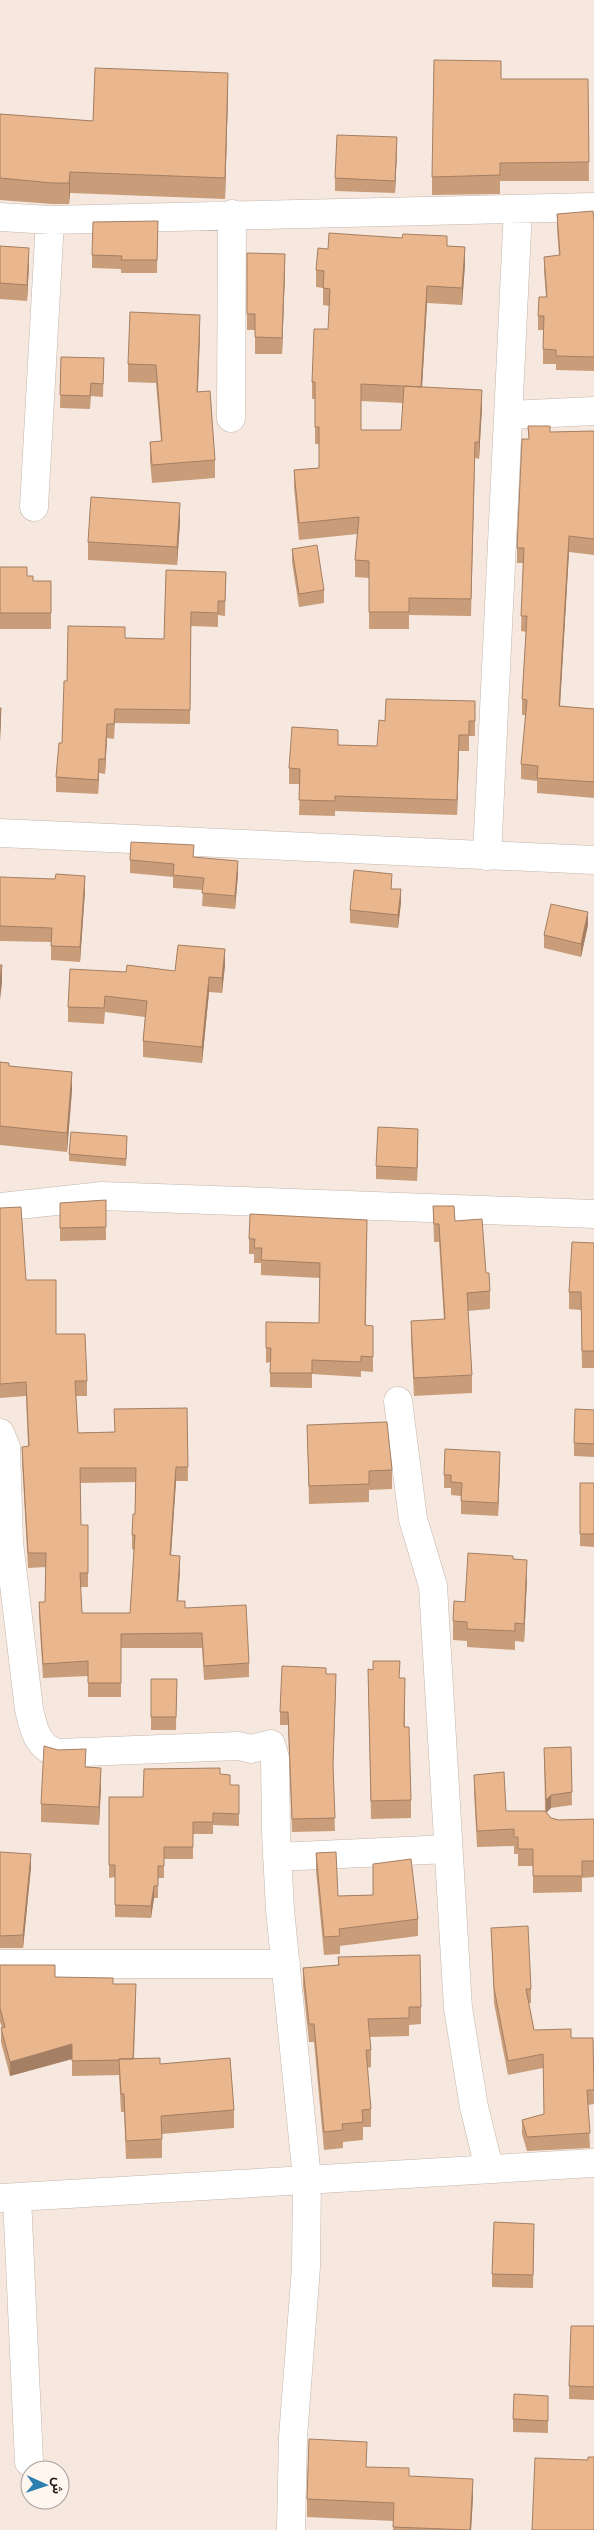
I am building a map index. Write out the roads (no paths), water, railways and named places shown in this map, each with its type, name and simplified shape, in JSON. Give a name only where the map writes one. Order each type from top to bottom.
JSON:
[{"type":"street","points":[[0,217],[50,220],[232,214],[594,207]]},
{"type":"street","points":[[486,856],[518,208]]},
{"type":"street","points":[[231,418],[232,214]]},
{"type":"street","points":[[34,507],[50,220]]},
{"type":"street","points":[[509,415],[594,411]]},
{"type":"street","points":[[0,833],[594,860]]},
{"type":"street","points":[[0,1207],[102,1196],[594,1214]]},
{"type":"street","points":[[398,1401],[413,1519],[434,1586],[458,2008],[474,2107],[489,2168]]},
{"type":"street","points":[[0,1433],[6,1447],[9,1543],[28,1709],[34,1731],[48,1750],[58,1753],[239,1746],[251,1749],[271,1744],[275,1758],[277,1857],[307,2179],[306,2266],[293,2437],[290,2530]]},
{"type":"street","points":[[277,1857],[448,1849]]},
{"type":"street","points":[[0,1964],[286,1964]]},
{"type":"street","points":[[29,2460],[9,2198],[594,2163]]}]
